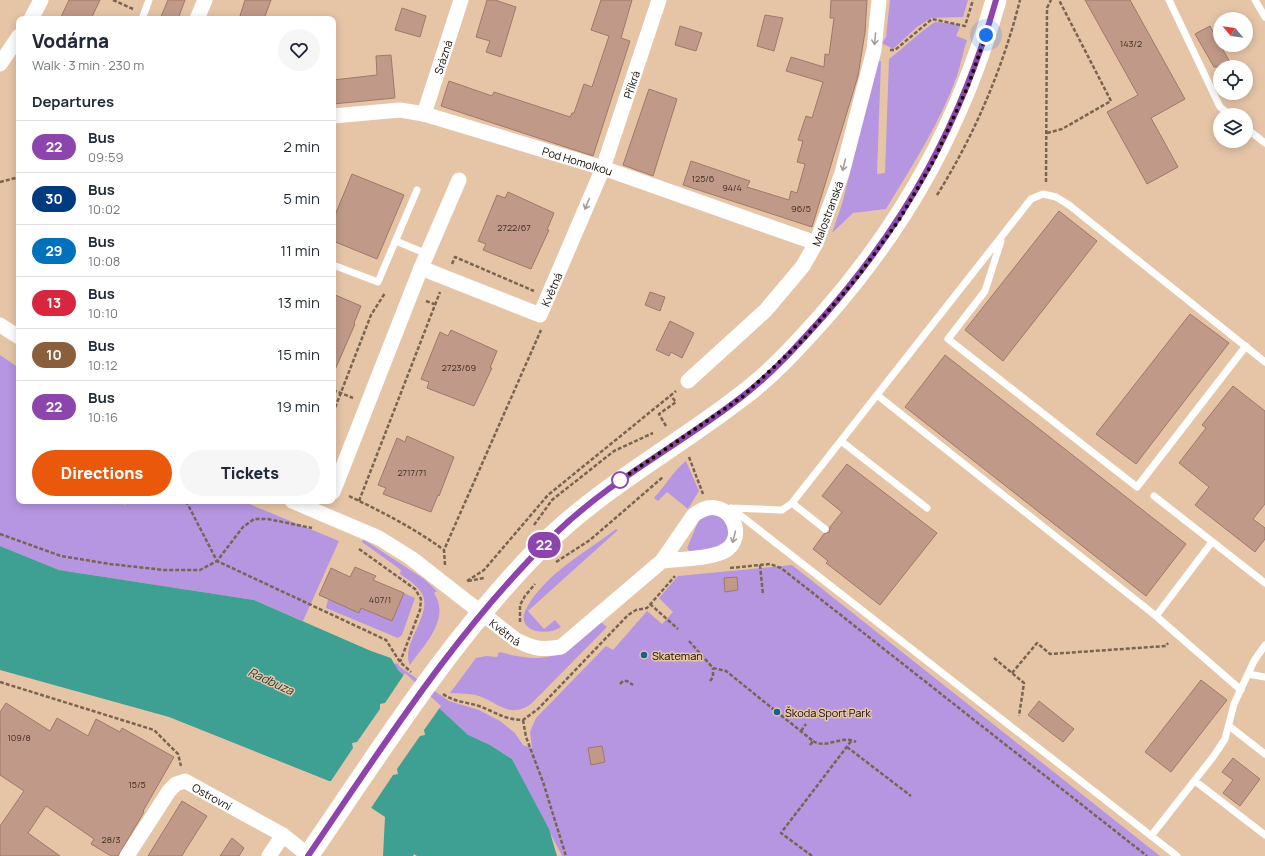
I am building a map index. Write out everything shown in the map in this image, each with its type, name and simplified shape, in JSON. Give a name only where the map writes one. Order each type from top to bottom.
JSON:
[{"type":"main road","points":[[309,856],[430,679],[482,613],[541,548],[579,511],[616,483],[742,397],[803,340],[856,279],[899,220],[934,160],[968,86],[986,35],[996,0]]},
{"type":"street","points":[[33,16],[41,0]]},
{"type":"street","points":[[198,16],[204,0]]},
{"type":"street","name":"Srázná","points":[[424,114],[461,0]]},
{"type":"street","name":"Příkrá","points":[[603,168],[660,0]]},
{"type":"street","name":"Malostranská","points":[[688,381],[766,310],[803,266],[816,243],[842,173],[874,50],[879,0]]},
{"type":"street","points":[[0,64],[11,39]]},
{"type":"street","name":"Pod Homolkou","points":[[336,116],[400,110],[424,114],[603,168],[816,243]]},
{"type":"street","name":"Květná","points":[[424,261],[446,278],[541,321],[548,297],[603,168]]},
{"type":"street","points":[[336,484],[410,295],[459,180]]},
{"type":"street","points":[[0,325],[16,335]]},
{"type":"street","name":"Květná","points":[[334,504],[352,526],[379,538],[411,558],[516,640],[531,648],[544,650],[561,647],[662,561],[693,516],[700,510],[719,508]]},
{"type":"street","points":[[662,561],[716,554],[725,551],[734,540],[735,525],[731,516],[719,508]]},
{"type":"street","name":"Ostrovní","points":[[126,856],[169,791],[176,784],[185,781],[283,835],[309,856]]},
{"type":"street","points":[[269,856],[283,835]]},
{"type":"lane","points":[[143,16],[149,0]]},
{"type":"lane","points":[[1169,0],[1221,108]]},
{"type":"lane","points":[[1255,0],[1265,17]]},
{"type":"lane","points":[[1253,134],[1265,143]]},
{"type":"lane","points":[[336,266],[378,282],[417,190]]},
{"type":"lane","points":[[719,508],[782,510],[792,503],[1031,199],[1046,193],[1069,205],[1265,362]]},
{"type":"lane","points":[[1003,236],[985,291],[948,339],[1137,487],[1246,346]]},
{"type":"lane","points":[[396,241],[424,261]]},
{"type":"lane","points":[[877,395],[1156,616],[1241,690]]},
{"type":"lane","points":[[841,441],[927,508]]},
{"type":"lane","points":[[1154,496],[1265,583]]},
{"type":"lane","points":[[792,503],[825,529]]},
{"type":"lane","points":[[719,508],[1016,731],[1177,856]]},
{"type":"lane","points":[[1156,616],[1212,542]]},
{"type":"lane","points":[[1151,836],[1195,781],[1225,739],[1234,704],[1254,661],[1265,645]]},
{"type":"lane","points":[[1248,674],[1265,677]]},
{"type":"lane","points":[[1229,726],[1265,754]]},
{"type":"lane","points":[[1195,781],[1265,835]]},
{"type":"path","points":[[113,0],[134,10]]},
{"type":"path","points":[[874,50],[895,50],[932,19],[965,26],[973,0]]},
{"type":"path","points":[[1046,193],[1047,8],[1051,0]]},
{"type":"path","points":[[1047,133],[1062,129],[1111,101],[1059,0]]},
{"type":"path","points":[[0,182],[16,178]]},
{"type":"path","points":[[359,501],[434,304],[455,258],[548,297]]},
{"type":"path","points":[[336,406],[371,315],[386,292]]},
{"type":"path","points":[[410,295],[434,304]]},
{"type":"path","points":[[445,567],[444,550],[541,321]]},
{"type":"path","points":[[455,592],[467,581],[484,570],[548,495],[688,381]]},
{"type":"path","points":[[336,391],[368,403]]},
{"type":"path","points":[[665,422],[659,414],[676,402],[670,395]]},
{"type":"path","points":[[686,451],[719,508]]},
{"type":"path","points":[[336,499],[359,501],[387,514],[423,535],[444,550]]},
{"type":"path","points":[[0,534],[61,556],[149,568],[200,570],[217,561],[243,527],[254,519],[268,519],[313,529]]},
{"type":"path","points":[[352,526],[347,540],[415,589],[421,599],[420,610],[400,662]]},
{"type":"path","points":[[763,595],[760,565],[774,565],[793,578],[1147,856]]},
{"type":"path","points":[[461,577],[467,581]]},
{"type":"path","points":[[650,604],[678,629]]},
{"type":"path","points":[[1012,673],[1037,643],[1050,654],[1166,646],[1176,634]]},
{"type":"path","points":[[689,641],[713,668],[726,671],[814,741],[820,744],[846,738],[856,742]]},
{"type":"path","points":[[994,658],[1024,683],[1016,731]]},
{"type":"path","points":[[710,681],[713,677],[713,668]]},
{"type":"path","points":[[620,684],[624,680],[633,685]]},
{"type":"path","points":[[0,682],[154,730],[178,754],[185,781]]},
{"type":"path","points":[[523,720],[526,737],[543,782],[566,856]]},
{"type":"path","points":[[801,731],[806,724]]},
{"type":"path","points":[[812,856],[781,833],[852,740]]},
{"type":"path","points":[[810,745],[814,741]]},
{"type":"path","points":[[847,747],[911,796]]},
{"type":"shaded area","points":[[890,0],[968,0],[963,17],[931,18],[917,27],[893,49],[882,43],[886,37]]},
{"type":"shaded area","points":[[935,22],[958,24],[960,27],[956,36],[967,40],[957,76],[942,111],[925,144],[886,209],[853,213],[832,233],[842,204],[878,61],[881,61],[877,174],[885,173],[889,59]]},
{"type":"shaded area","points":[[0,355],[16,366],[16,504],[249,504],[339,541],[303,621],[254,600],[59,570],[0,546]]},
{"type":"shaded area","points":[[686,461],[699,491],[688,509],[667,492],[658,501],[654,498],[677,469]]},
{"type":"shaded area","points":[[709,514],[721,517],[726,523],[729,534],[727,539],[722,543],[708,549],[689,551],[687,548],[699,520]]},
{"type":"shaded area","points":[[616,529],[618,530],[528,611],[544,629],[555,620],[561,627],[556,630],[543,632],[531,629],[526,625],[524,614],[527,607],[544,585],[563,567]]},
{"type":"shaded area","points":[[363,539],[424,579],[437,591],[434,593],[438,603],[438,622],[434,631],[410,665],[408,657],[409,649],[423,613],[423,596],[416,586],[400,574],[401,570],[362,542]]},
{"type":"shaded area","name":"Škoda Sport Park","points":[[792,565],[1160,856],[562,856],[512,759],[490,745],[468,736],[398,670],[394,664],[397,663],[400,667],[449,701],[479,710],[500,721],[515,733],[523,745],[532,748],[530,732],[536,718],[606,646],[613,650],[647,611],[662,624],[673,612],[659,598],[678,576]]},
{"type":"shaded area","points":[[404,593],[415,598],[402,635],[398,638],[326,608],[328,599],[359,613],[361,608],[392,621]]},
{"type":"shaded area","points":[[601,622],[607,627],[531,704],[523,708],[510,710],[479,696],[450,693],[476,658],[486,656],[497,657],[499,652],[533,658],[555,655],[575,643]]},
{"type":"water","name":"Radbuza","points":[[0,546],[59,570],[254,600],[371,651],[391,658],[398,670],[468,735],[490,745],[512,759],[549,829],[557,856],[417,856],[414,854],[413,856],[383,856],[385,817],[334,783],[169,717],[0,670]]},
{"type":"pier","points":[[405,673],[441,706],[424,730],[425,735],[420,736],[397,769],[398,774],[393,775],[371,808],[372,811],[333,784],[326,781],[331,781],[353,748],[352,743],[357,742],[380,709],[380,704],[385,703]]},
{"type":"building","points":[[69,0],[100,0],[92,16],[61,16]]},
{"type":"building","points":[[168,0],[185,0],[179,16],[161,16]]},
{"type":"building","points":[[245,0],[271,0],[265,16],[240,16]]},
{"type":"building","points":[[487,0],[495,0],[516,7],[501,57],[486,52],[490,41],[476,37]]},
{"type":"building","points":[[601,0],[632,0],[621,38],[630,41],[593,156],[441,106],[449,81],[492,96],[494,92],[570,117],[572,113],[574,113],[584,84],[592,87],[609,36],[591,30]]},
{"type":"building","points":[[831,0],[867,0],[865,32],[858,76],[812,227],[683,185],[691,161],[750,181],[747,187],[789,200],[791,191],[797,193],[805,164],[797,162],[803,141],[798,140],[806,116],[812,118],[823,82],[786,71],[791,57],[824,67],[825,54],[829,55],[834,18],[830,18]]},
{"type":"building","points":[[1085,0],[1130,0],[1185,99],[1151,118],[1178,167],[1147,184],[1107,112],[1138,95]]},
{"type":"building","points":[[402,8],[426,16],[420,37],[395,30]]},
{"type":"building","points":[[765,15],[783,18],[774,51],[757,46]]},
{"type":"building","points":[[680,26],[702,33],[696,51],[675,45]]},
{"type":"building","points":[[1210,26],[1213,32],[1213,52],[1224,52],[1229,60],[1213,60],[1213,65],[1195,34]]},
{"type":"building","points":[[391,55],[395,98],[336,104],[336,80],[377,75],[376,56]]},
{"type":"building","points":[[649,89],[677,99],[653,176],[623,165]]},
{"type":"building","points":[[352,174],[404,195],[377,259],[336,242],[336,213]]},
{"type":"building","points":[[508,192],[554,213],[547,230],[549,230],[531,269],[483,250],[486,244],[478,241],[497,195],[505,198]]},
{"type":"building","points":[[1059,211],[1097,241],[1003,361],[965,330]]},
{"type":"building","points":[[650,292],[665,297],[660,311],[645,305]]},
{"type":"building","points":[[336,295],[361,306],[354,323],[355,324],[336,367]]},
{"type":"building","points":[[1190,314],[1229,343],[1136,464],[1096,434]]},
{"type":"building","points":[[670,321],[694,333],[682,358],[671,352],[669,356],[656,350]]},
{"type":"building","points":[[451,330],[497,351],[490,368],[492,368],[474,406],[427,388],[429,382],[421,379],[440,332],[448,336]]},
{"type":"building","points":[[945,355],[1186,544],[1146,596],[905,407]]},
{"type":"building","points":[[1233,386],[1265,411],[1265,504],[1253,519],[1265,528],[1265,539],[1255,552],[1195,505],[1209,487],[1179,463],[1206,428],[1202,425]]},
{"type":"building","points":[[407,436],[454,457],[439,496],[438,495],[431,512],[383,494],[386,488],[378,485],[397,438],[405,442]]},
{"type":"building","points":[[847,464],[937,533],[880,605],[826,563],[828,561],[813,549],[824,534],[829,532],[830,527],[842,512],[822,496]]},
{"type":"building","points":[[355,567],[376,576],[373,580],[404,593],[392,621],[361,608],[359,613],[319,595],[331,568],[350,577]]},
{"type":"building","points":[[737,577],[738,590],[725,592],[724,578]]},
{"type":"building","points":[[1201,680],[1227,700],[1171,772],[1145,752]]},
{"type":"building","points":[[1039,701],[1074,729],[1063,742],[1028,715]]},
{"type":"building","points":[[6,703],[50,731],[57,718],[88,736],[96,719],[120,732],[122,728],[174,757],[118,856],[111,856],[91,844],[94,839],[46,806],[28,833],[60,856],[0,856],[0,826],[24,791],[0,775],[0,712]]},
{"type":"building","points":[[602,746],[605,762],[591,765],[588,748]]},
{"type":"building","points":[[1233,758],[1260,779],[1240,806],[1223,793],[1233,780],[1222,772]]},
{"type":"building","points":[[182,801],[207,816],[182,856],[148,856]]},
{"type":"building","points":[[232,838],[244,848],[239,856],[220,856]]},
{"type":"bus line","name":"22","points":[[308,856],[430,679],[508,582],[579,511],[616,483],[742,397],[803,340],[856,279],[899,220],[934,160],[968,86],[986,35],[996,0]]},
{"type":"place","name":"Skateman","points":[[644,655]]},
{"type":"place","name":"Škoda Sport Park","points":[[777,712]]},
{"type":"route","points":[[620,480],[616,483],[742,397],[803,340],[856,279],[899,220],[934,160],[968,86],[986,35]]}]
